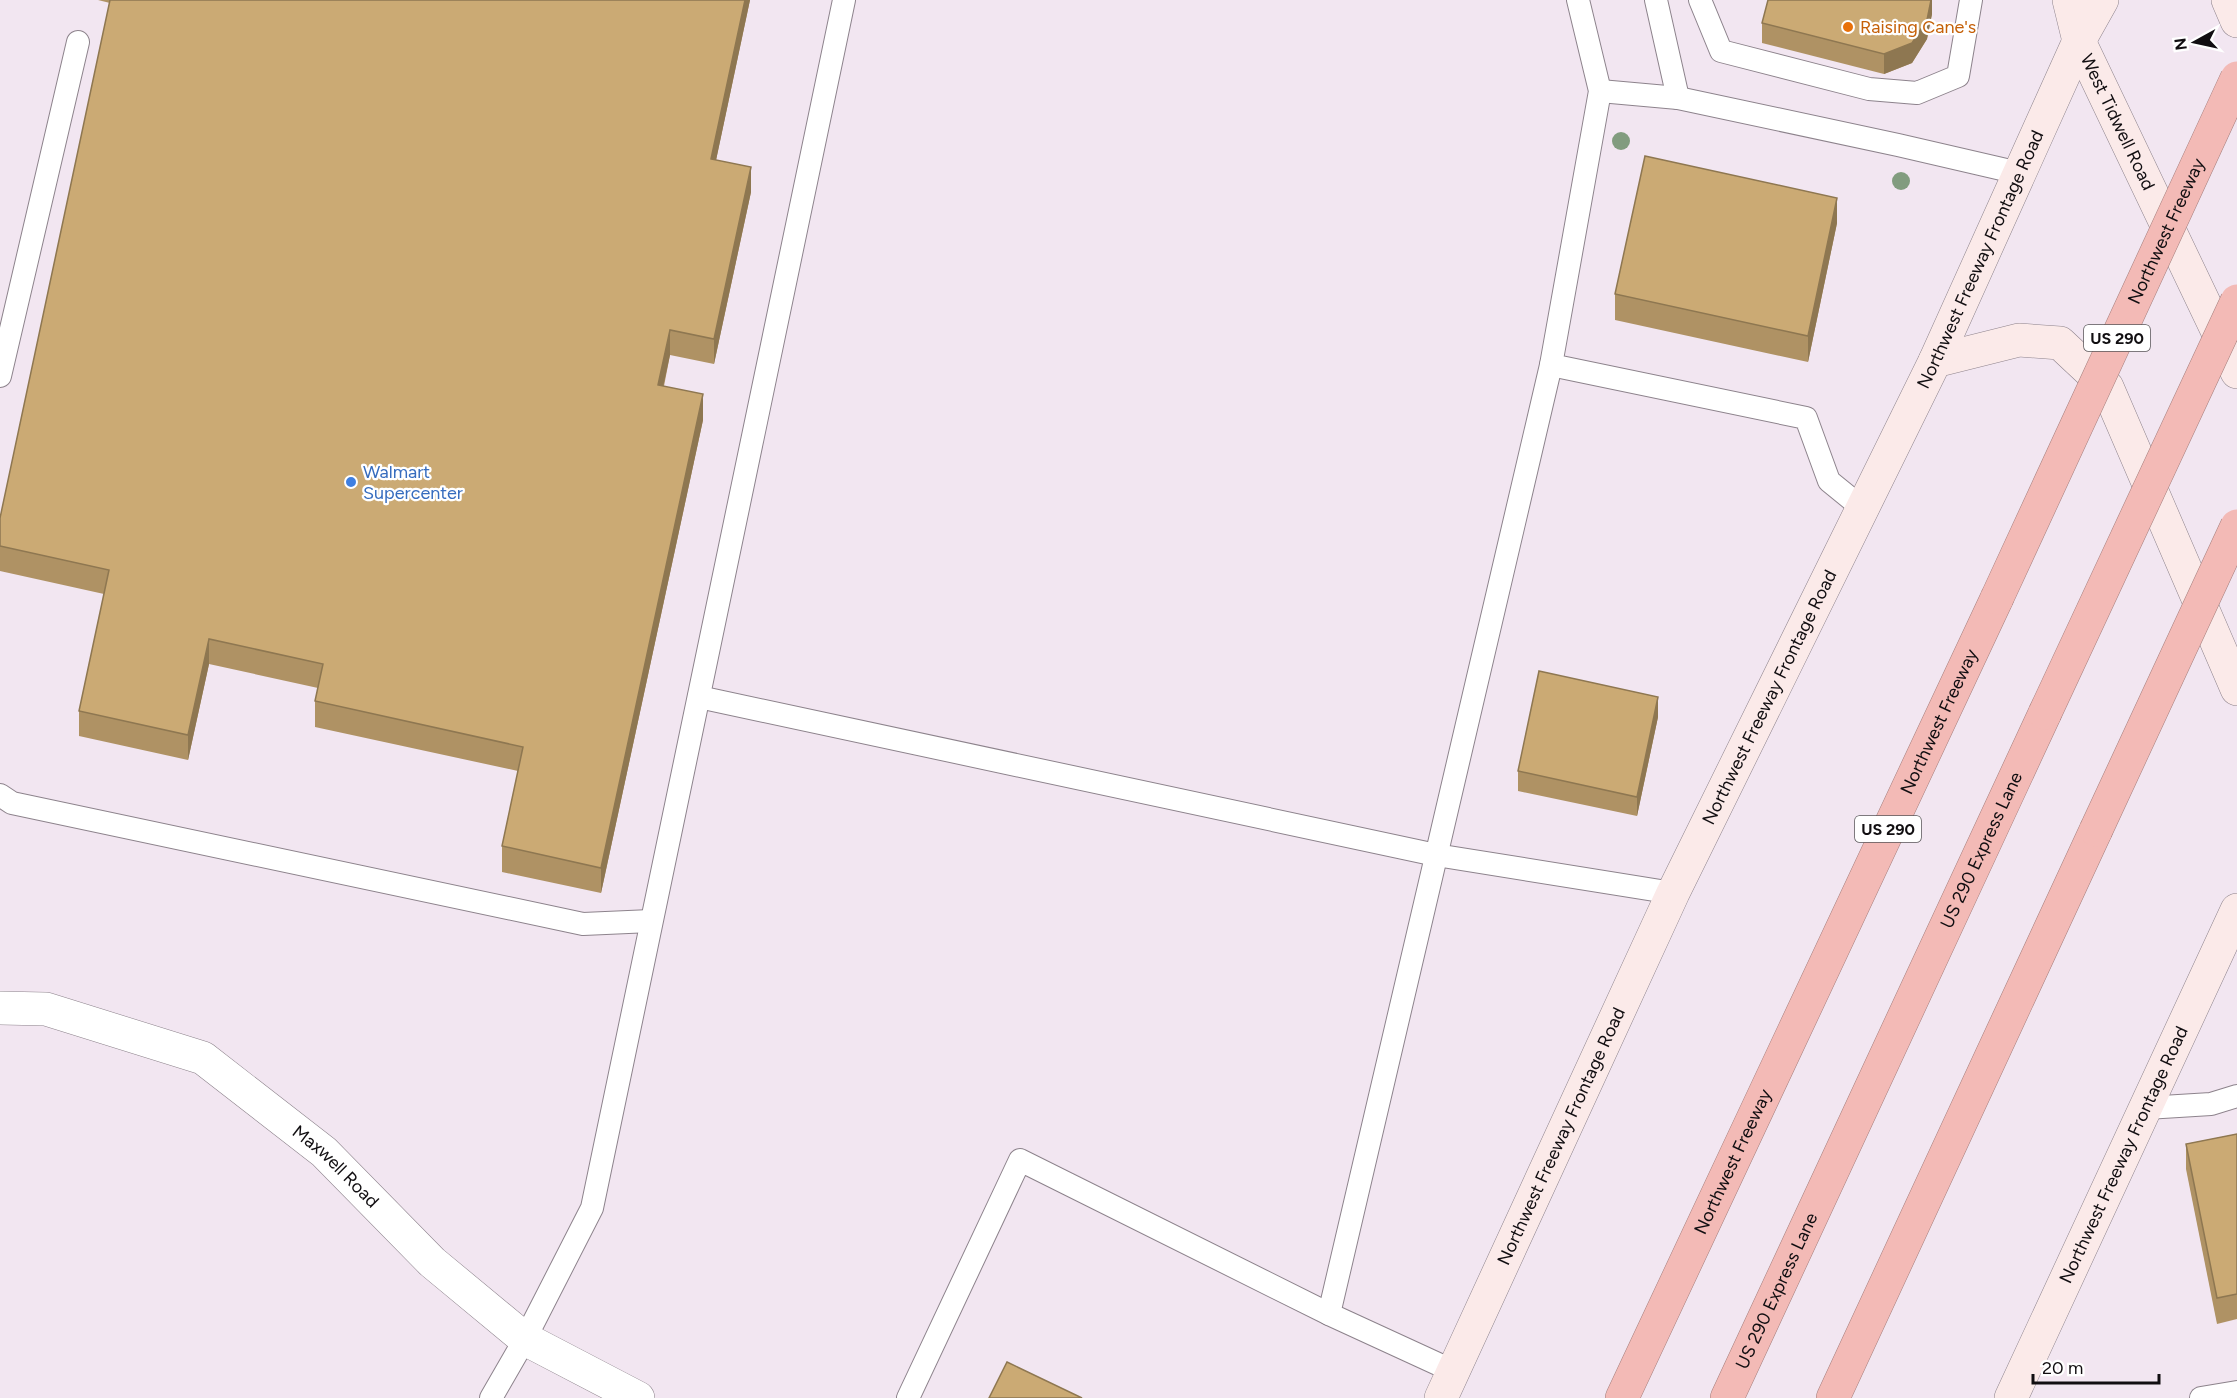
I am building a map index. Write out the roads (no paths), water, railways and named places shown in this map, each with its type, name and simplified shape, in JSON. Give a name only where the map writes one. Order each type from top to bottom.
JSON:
[{"type":"highway","name":"Northwest Freeway","points":[[1622,1398],[1997,598],[2237,78]]},
{"type":"highway","name":"US 290 Express Lane","points":[[1727,1398],[2237,301]]},
{"type":"highway","points":[[1833,1398],[2237,526]]},
{"type":"main road","name":"West Tidwell Road","points":[[2069,0],[2079,41],[2237,372]]},
{"type":"main road","name":"Northwest Freeway Frontage Road","points":[[1447,1384],[1673,893],[1935,360],[2079,41],[2102,0]]},
{"type":"main road","points":[[2228,0],[2237,21]]},
{"type":"main road","points":[[1935,360],[2019,340],[2060,343],[2107,387],[2237,689]]},
{"type":"main road","name":"Northwest Freeway Frontage Road","points":[[2011,1398],[2237,910]]},
{"type":"street","name":"Maxwell Road","points":[[0,1008],[46,1009],[203,1058],[324,1152],[432,1262],[525,1339],[638,1398]]},
{"type":"lane","points":[[491,1398],[525,1339],[592,1208],[844,0]]},
{"type":"lane","points":[[1329,1314],[1551,365],[1600,91],[1578,0]]},
{"type":"lane","points":[[1656,0],[1678,98]]},
{"type":"lane","points":[[1700,0],[1721,51],[1869,88],[1917,93],[1959,76],[1971,0]]},
{"type":"lane","points":[[0,376],[78,42]]},
{"type":"lane","points":[[1600,91],[1678,98],[2019,173]]},
{"type":"lane","points":[[1551,365],[1806,418],[1828,481],[1861,507]]},
{"type":"lane","points":[[699,696],[1436,855],[1673,893]]},
{"type":"lane","points":[[0,795],[12,803],[583,924],[651,921]]},
{"type":"lane","points":[[2146,1107],[2211,1104],[2237,1096]]},
{"type":"lane","points":[[908,1398],[1020,1160],[1329,1314],[1447,1384]]},
{"type":"lane","points":[[2201,1398],[2237,1392]]},
{"type":"place","name":"Raising Cane's","points":[[1848,27]]},
{"type":"place","name":"Walmart Supercenter","points":[[351,482]]}]
